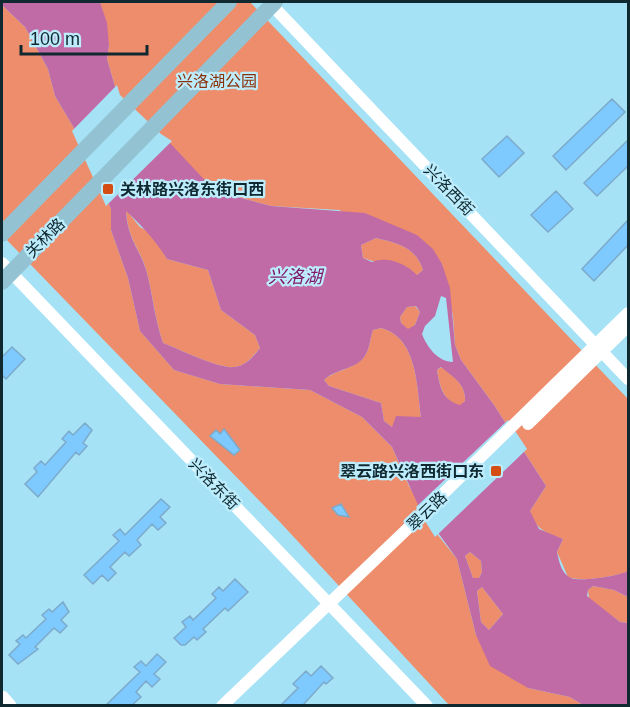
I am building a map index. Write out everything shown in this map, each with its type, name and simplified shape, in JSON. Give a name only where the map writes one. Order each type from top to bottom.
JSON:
[{"type":"main road","name":"关林路","points":[[2,234],[229,2]]},
{"type":"main road","name":"关林路","points":[[4,274],[88,193],[274,2]]},
{"type":"main road","points":[[2,698],[9,705]]},
{"type":"street","name":"兴洛西街","points":[[274,2],[602,346],[628,369]]},
{"type":"street","name":"兴洛东街","points":[[4,274],[329,609],[427,705]]},
{"type":"street","name":"翠云路","points":[[222,705],[407,535],[602,346],[628,314]]},
{"type":"street","name":"翠云路","points":[[602,346],[628,326]]},
{"type":"street","name":"兴洛西街","points":[[602,346],[628,379]]},
{"type":"street","name":"翠云路","points":[[234,705],[329,609]]},
{"type":"street","name":"兴洛东街","points":[[329,609],[417,705]]},
{"type":"green space","name":"兴洛湖公园","points":[[100,2],[250,2],[628,399],[627,572],[597,578],[568,577],[557,552],[563,539],[538,526],[530,511],[546,486],[494,405],[461,360],[455,345],[453,316],[442,264],[339,210],[271,206],[215,191],[118,97],[107,59],[109,45]]},
{"type":"green space","points":[[2,5],[25,27],[48,69],[55,96],[74,128],[111,209],[111,230],[128,278],[140,331],[174,370],[220,384],[310,390],[362,417],[392,447],[409,486],[437,534],[457,559],[476,635],[528,688],[570,697],[583,705],[449,705],[279,521],[2,235]]},
{"type":"green space","points":[[126,210],[140,227],[152,234],[167,259],[208,270],[221,310],[255,335],[260,348],[249,360],[242,365],[227,367],[163,343],[147,273],[129,229]]},
{"type":"green space","points":[[376,238],[398,244],[411,251],[423,270],[417,275],[363,258],[361,245]]},
{"type":"green space","points":[[415,306],[420,312],[415,325],[408,330],[401,323],[400,317],[407,307]]},
{"type":"green space","points":[[381,328],[393,333],[402,341],[408,352],[416,378],[421,417],[392,427],[384,421],[381,403],[329,386],[324,380],[358,363],[367,351],[373,330]]},
{"type":"green space","points":[[442,367],[458,381],[463,390],[465,401],[460,406],[449,400],[443,392],[437,370]]},
{"type":"green space","points":[[470,552],[481,561],[482,572],[479,578],[473,578],[465,556]]},
{"type":"green space","points":[[593,586],[614,590],[628,597],[628,623],[620,622],[589,599],[588,590]]},
{"type":"green space","points":[[482,587],[503,614],[489,630],[481,622],[477,591]]},
{"type":"water","name":"兴洛湖","points":[[2,2],[100,2],[107,23],[109,45],[107,59],[118,97],[169,142],[215,191],[271,206],[365,213],[417,235],[433,249],[442,264],[450,288],[455,345],[461,360],[494,405],[546,486],[530,511],[539,529],[563,539],[557,552],[562,569],[573,579],[607,577],[628,571],[628,597],[614,590],[593,586],[588,590],[587,596],[620,622],[628,623],[628,705],[583,705],[570,697],[528,688],[490,666],[476,635],[457,559],[418,505],[392,447],[362,417],[310,390],[220,384],[174,370],[140,331],[128,278],[111,230],[111,209],[74,128],[55,96],[48,69],[25,27],[2,5]],"holes":[[[126,211],[167,259],[208,270],[221,310],[255,335],[260,348],[252,358],[242,365],[227,367],[163,343],[147,273],[132,237]],[[376,238],[398,244],[411,251],[423,270],[417,275],[407,267],[390,260],[372,262],[363,258],[361,245]],[[441,296],[446,298],[453,362],[438,357],[430,349],[422,334],[425,326],[435,316]],[[416,306],[420,312],[415,325],[408,329],[401,323],[400,317],[407,307]],[[381,328],[393,333],[402,341],[413,364],[421,417],[396,416],[392,427],[384,421],[381,403],[329,386],[324,380],[358,363],[367,351],[373,330]],[[441,367],[461,385],[465,401],[460,405],[454,403],[449,400],[441,387],[437,370]],[[470,552],[481,561],[482,572],[479,578],[473,578],[465,556]],[[482,587],[503,614],[489,630],[481,622],[477,591]]]},
{"type":"pier","points":[[117,85],[120,95],[161,134],[172,141],[106,206],[72,131]]},
{"type":"pier","points":[[508,420],[527,449],[435,537],[416,507]]},
{"type":"building","points":[[612,99],[625,112],[566,170],[553,156]]},
{"type":"building","points":[[507,136],[524,153],[499,177],[482,159]]},
{"type":"building","points":[[628,140],[628,166],[597,196],[584,183]]},
{"type":"building","points":[[556,191],[573,209],[548,232],[531,215]]},
{"type":"building","points":[[628,220],[628,245],[594,281],[582,269]]},
{"type":"building","points":[[12,347],[25,359],[6,379],[2,375],[2,357]]},
{"type":"building","points":[[85,423],[92,430],[83,443],[87,446],[79,455],[76,452],[38,497],[25,484],[37,472],[34,468],[41,461],[45,465],[66,442],[62,439],[69,431],[73,435]]},
{"type":"building","points":[[224,429],[240,450],[234,455],[210,436],[216,430],[220,434]]},
{"type":"building","points":[[161,499],[170,507],[160,517],[166,523],[158,530],[152,524],[137,540],[141,545],[129,556],[125,552],[110,567],[116,573],[108,581],[102,575],[93,584],[84,575],[119,541],[113,535],[120,529],[125,535]]},
{"type":"building","points":[[341,504],[349,517],[338,515],[332,508]]},
{"type":"building","points":[[235,579],[248,592],[228,611],[225,608],[203,629],[206,632],[197,640],[194,637],[185,645],[181,645],[174,638],[186,627],[182,622],[190,616],[193,620],[216,598],[212,594],[219,587],[223,591]]},
{"type":"building","points":[[63,602],[69,612],[61,620],[67,626],[60,633],[54,628],[35,647],[38,649],[18,664],[9,655],[20,644],[16,641],[23,635],[26,638],[46,619],[42,615],[49,609],[52,612]]},
{"type":"building","points":[[157,654],[166,662],[154,674],[160,679],[152,687],[146,681],[136,692],[141,697],[132,705],[106,705],[140,672],[134,667],[141,661],[146,666]]},
{"type":"building","points":[[321,666],[333,678],[326,684],[324,682],[303,705],[281,705],[298,688],[293,684],[306,671],[311,676]]},
{"type":"place","name":"关林路兴洛东街口西","points":[[108,189]]},
{"type":"place","name":"翠云路兴洛西街口东","points":[[496,471]]}]
